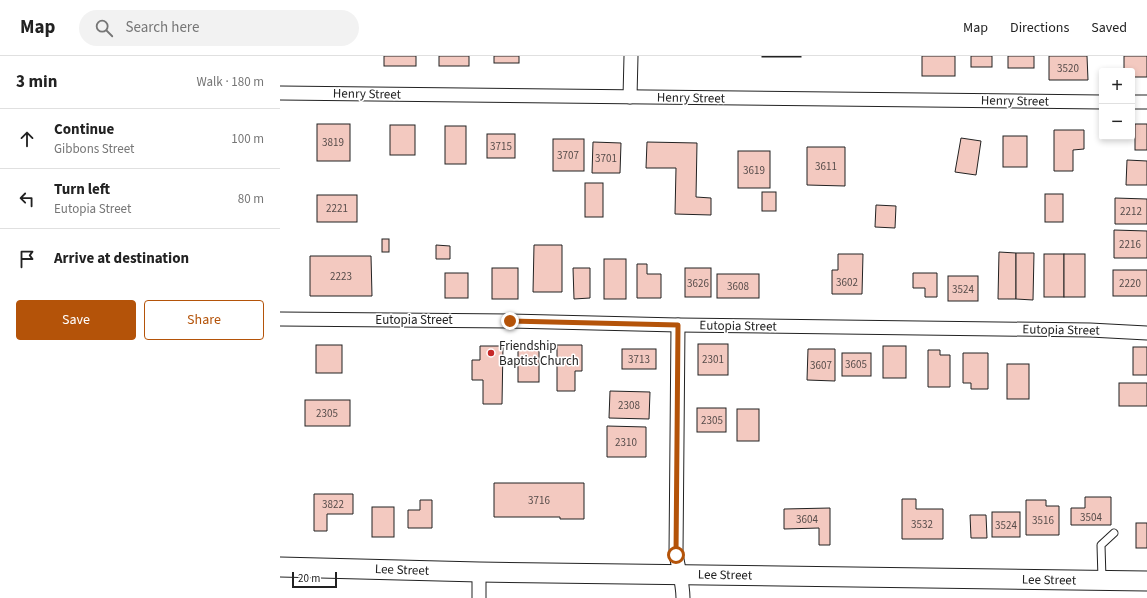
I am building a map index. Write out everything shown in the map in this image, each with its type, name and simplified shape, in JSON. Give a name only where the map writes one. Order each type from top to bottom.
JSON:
[{"type":"main road","name":"Lee Street","points":[[280,567],[479,572],[1147,581]]},
{"type":"street","points":[[630,97],[631,56]]},
{"type":"street","name":"Henry Street","points":[[280,93],[1099,102]]},
{"type":"street","points":[[1135,102],[1147,102]]},
{"type":"street","name":"Eutopia Street","points":[[280,319],[1090,330],[1147,333]]},
{"type":"street","points":[[678,325],[676,552],[679,574],[683,587],[683,598]]},
{"type":"street","points":[[479,572],[479,598]]},
{"type":"lane","points":[[1102,580],[1101,545],[1114,533]]},
{"type":"building","points":[[384,56],[416,56],[416,66],[384,66]]},
{"type":"building","points":[[439,56],[469,56],[469,66],[439,66]]},
{"type":"building","points":[[494,56],[519,56],[519,63],[494,63]]},
{"type":"building","points":[[801,56],[801,57],[762,57]]},
{"type":"building","points":[[922,56],[955,56],[955,76],[922,76]]},
{"type":"building","points":[[971,56],[992,56],[992,67],[971,67]]},
{"type":"building","points":[[1008,56],[1034,56],[1034,68],[1008,68]]},
{"type":"building","points":[[1049,56],[1087,56],[1088,80],[1049,80]]},
{"type":"building","points":[[1124,56],[1147,56],[1147,77],[1135,77],[1135,68],[1124,68]]},
{"type":"building","points":[[317,124],[350,124],[350,161],[317,161]]},
{"type":"building","points":[[1135,124],[1147,124],[1147,150],[1135,150]]},
{"type":"building","points":[[390,125],[415,125],[415,155],[390,155]]},
{"type":"building","points":[[445,126],[466,126],[466,164],[445,164]]},
{"type":"building","points":[[1054,130],[1084,130],[1084,149],[1073,150],[1073,171],[1054,171]]},
{"type":"building","points":[[487,134],[515,134],[515,158],[487,158]]},
{"type":"building","points":[[1003,136],[1027,136],[1027,167],[1003,167]]},
{"type":"building","points":[[961,138],[981,141],[976,175],[955,172]]},
{"type":"building","points":[[553,139],[584,139],[584,171],[553,171]]},
{"type":"building","points":[[593,142],[621,143],[620,173],[592,173]]},
{"type":"building","points":[[647,142],[697,143],[696,197],[711,198],[711,215],[675,214],[676,168],[646,168]]},
{"type":"building","points":[[807,147],[845,147],[845,186],[807,185]]},
{"type":"building","points":[[738,151],[770,151],[770,188],[738,188]]},
{"type":"building","points":[[1127,160],[1147,161],[1147,185],[1126,185]]},
{"type":"building","points":[[585,183],[603,183],[603,217],[585,217]]},
{"type":"building","points":[[762,192],[776,192],[776,211],[762,211]]},
{"type":"building","points":[[1045,194],[1063,194],[1063,222],[1045,222]]},
{"type":"building","points":[[317,195],[357,195],[357,222],[317,222]]},
{"type":"building","points":[[1115,198],[1147,199],[1147,224],[1115,224]]},
{"type":"building","points":[[876,205],[896,206],[895,228],[875,227]]},
{"type":"building","points":[[1114,230],[1147,231],[1147,258],[1114,258]]},
{"type":"building","points":[[382,239],[389,239],[389,252],[382,252]]},
{"type":"building","points":[[436,245],[450,246],[450,259],[436,259]]},
{"type":"building","points":[[534,245],[562,245],[562,292],[533,292]]},
{"type":"building","points":[[999,252],[1016,253],[1016,299],[998,299]]},
{"type":"building","points":[[1016,253],[1034,253],[1033,300],[1016,299]]},
{"type":"building","points":[[838,254],[863,254],[862,294],[832,294],[832,270],[838,270]]},
{"type":"building","points":[[1044,254],[1064,254],[1064,297],[1044,297]]},
{"type":"building","points":[[1064,254],[1085,254],[1085,297],[1064,297]]},
{"type":"building","points":[[310,256],[371,256],[372,296],[310,296]]},
{"type":"building","points":[[604,259],[626,259],[626,299],[604,299]]},
{"type":"building","points":[[637,264],[647,264],[647,274],[661,274],[661,298],[637,298]]},
{"type":"building","points":[[492,268],[518,268],[518,299],[492,299]]},
{"type":"building","points":[[573,268],[590,268],[590,298],[574,299]]},
{"type":"building","points":[[685,268],[711,268],[711,297],[685,297]]},
{"type":"building","points":[[1113,270],[1147,270],[1147,296],[1113,296]]},
{"type":"building","points":[[445,273],[468,273],[468,298],[445,298]]},
{"type":"building","points":[[913,273],[937,273],[937,297],[925,297],[925,288],[913,288]]},
{"type":"building","points":[[717,274],[759,274],[759,298],[717,298]]},
{"type":"building","points":[[948,276],[978,276],[978,301],[948,301]]},
{"type":"building","points":[[698,344],[728,344],[728,375],[698,375]]},
{"type":"building","points":[[316,345],[342,345],[342,373],[316,373]]},
{"type":"building","points":[[518,345],[539,345],[539,382],[518,382]]},
{"type":"building","points":[[557,345],[582,345],[582,371],[575,371],[575,391],[557,391]]},
{"type":"building","points":[[480,346],[503,346],[502,404],[483,404],[483,380],[472,380],[472,360],[480,360]]},
{"type":"building","points":[[883,346],[906,346],[906,378],[883,378]]},
{"type":"building","points":[[1133,347],[1147,347],[1147,375],[1133,375]]},
{"type":"building","points":[[622,349],[656,349],[656,369],[622,369]]},
{"type":"building","points":[[808,349],[835,349],[835,381],[807,380]]},
{"type":"building","points":[[928,350],[940,350],[940,355],[950,355],[950,387],[928,387]]},
{"type":"building","points":[[842,353],[871,353],[871,376],[842,376]]},
{"type":"building","points":[[963,353],[988,353],[988,389],[971,389],[971,383],[963,383]]},
{"type":"building","points":[[1007,364],[1029,364],[1029,399],[1007,399]]},
{"type":"building","points":[[1119,383],[1147,383],[1147,406],[1119,406]]},
{"type":"building","points":[[610,391],[650,392],[649,419],[609,418]]},
{"type":"building","points":[[305,400],[350,400],[350,426],[305,426]]},
{"type":"building","points":[[697,408],[726,408],[726,432],[697,432]]},
{"type":"building","points":[[737,409],[759,409],[759,441],[737,441]]},
{"type":"building","points":[[607,426],[646,427],[646,457],[607,457]]},
{"type":"building","points":[[494,483],[584,483],[584,519],[560,519],[560,517],[494,517]]},
{"type":"building","points":[[314,494],[353,494],[353,514],[327,514],[327,531],[314,531]]},
{"type":"building","points":[[1085,497],[1111,497],[1111,525],[1071,525],[1071,508],[1085,508]]},
{"type":"building","points":[[902,499],[916,499],[916,509],[943,509],[943,539],[902,539]]},
{"type":"building","points":[[420,500],[432,500],[432,528],[408,528],[408,510],[420,510]]},
{"type":"building","points":[[1026,500],[1046,500],[1046,506],[1059,506],[1059,535],[1026,535]]},
{"type":"building","points":[[372,507],[394,507],[394,537],[372,537]]},
{"type":"building","points":[[830,508],[830,545],[819,545],[819,528],[784,529],[784,509]]},
{"type":"building","points":[[992,512],[1020,512],[1020,537],[992,537]]},
{"type":"building","points":[[970,515],[986,515],[987,538],[971,538]]},
{"type":"building","points":[[1136,523],[1147,523],[1147,548],[1136,548]]},
{"type":"place","name":"Friendship Baptist Church","points":[[491,353]]},
{"type":"route","points":[[510,321],[678,325],[676,555]]}]
